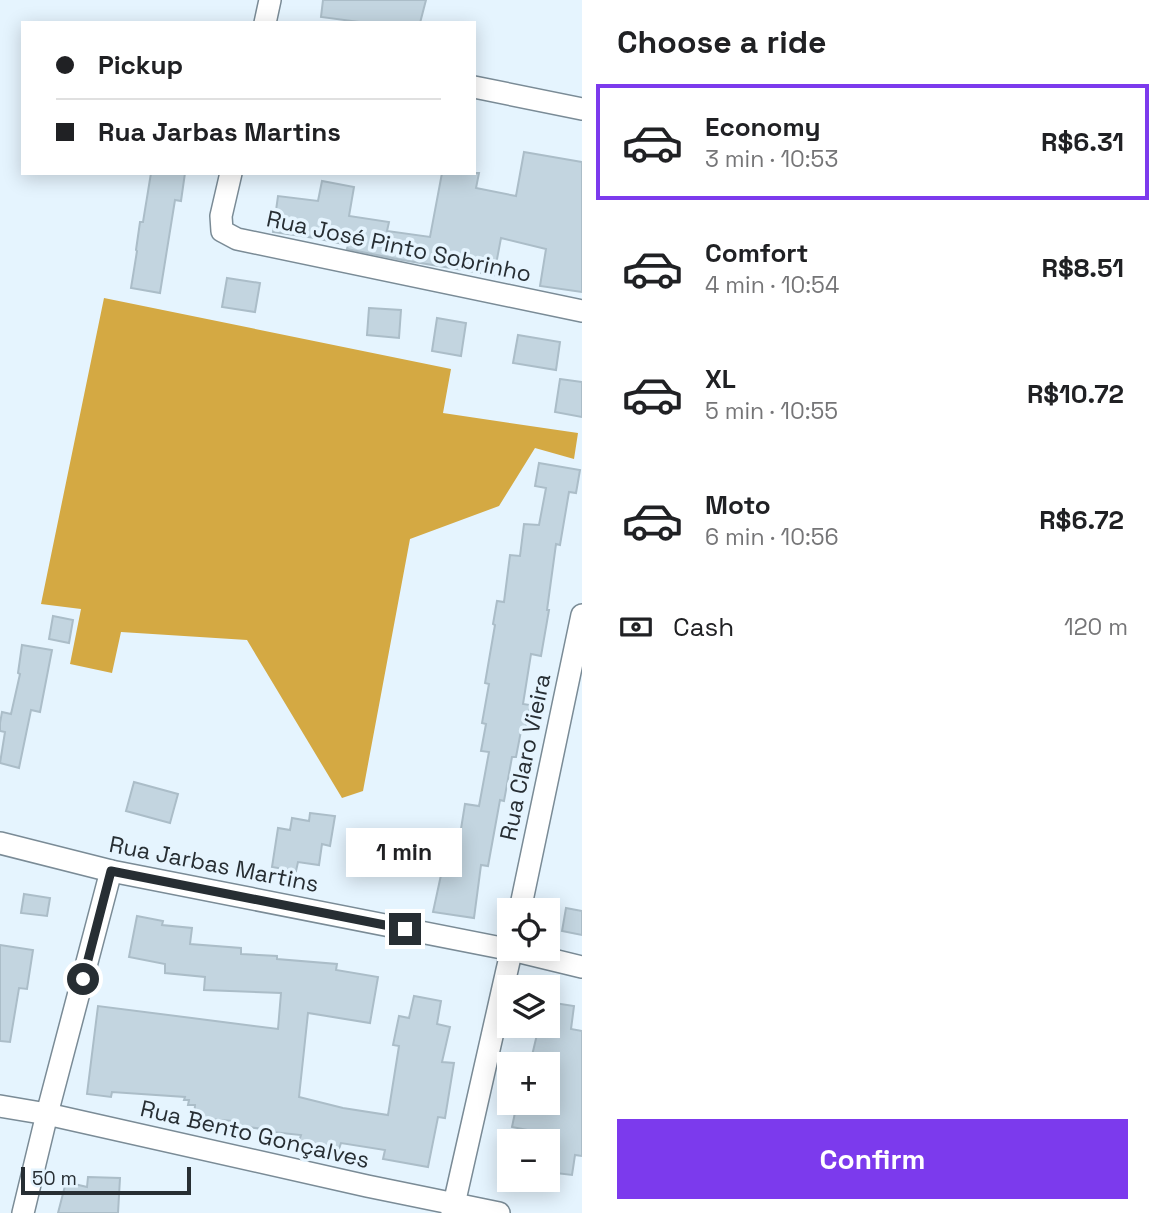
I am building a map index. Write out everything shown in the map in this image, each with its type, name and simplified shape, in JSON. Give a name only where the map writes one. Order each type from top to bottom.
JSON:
[{"type":"street","points":[[266,21],[271,0]]},
{"type":"street","points":[[476,87],[582,110]]},
{"type":"street","name":"Rua José Pinto Sobrinho","points":[[230,175],[221,216],[222,231],[237,239],[582,311]]},
{"type":"street","name":"Rua Claro Vieira","points":[[523,898],[582,615]]},
{"type":"street","name":"Rua Jarbas Martins","points":[[0,843],[111,871],[497,946]]},
{"type":"street","points":[[23,1213],[111,871]]},
{"type":"street","points":[[453,1209],[509,961]]},
{"type":"street","name":"Rua Jarbas Martins","points":[[559,961],[582,967]]},
{"type":"street","name":"Rua Bento Gonçalves","points":[[0,1105],[453,1209],[499,1213]]},
{"type":"shaded area","points":[[104,298],[451,369],[443,413],[578,433],[574,459],[535,448],[499,506],[410,539],[363,791],[342,798],[247,640],[121,632],[112,673],[70,664],[81,609],[41,604]]},
{"type":"building","points":[[323,0],[426,0],[421,21],[352,21],[321,17]]},
{"type":"building","points":[[524,152],[582,162],[582,292],[540,286],[546,249],[501,238],[494,275],[402,260],[347,249],[348,245],[273,232],[278,196],[318,201],[322,181],[354,187],[349,216],[389,222],[387,231],[430,237],[442,175],[479,173],[476,188],[516,196]]},
{"type":"building","points":[[151,175],[185,175],[181,201],[175,200],[160,293],[131,288],[140,222],[143,222]]},
{"type":"building","points":[[227,278],[260,283],[255,312],[222,307]]},
{"type":"building","points":[[369,308],[401,310],[399,338],[367,335]]},
{"type":"building","points":[[437,318],[466,323],[461,356],[432,351]]},
{"type":"building","points":[[518,335],[560,342],[556,370],[513,363]]},
{"type":"building","points":[[560,379],[582,382],[582,417],[555,412]]},
{"type":"building","points":[[539,463],[580,470],[576,493],[569,492],[560,545],[556,544],[541,656],[531,654],[523,704],[530,705],[525,731],[521,731],[516,757],[512,757],[504,801],[500,800],[488,866],[481,865],[474,918],[433,912],[446,852],[457,854],[465,804],[479,806],[489,752],[481,751],[486,724],[482,723],[489,684],[485,683],[497,601],[504,602],[510,555],[520,556],[524,524],[539,525],[546,488],[535,486]]},
{"type":"building","points":[[53,616],[73,620],[69,643],[49,639]]},
{"type":"building","points":[[22,645],[52,650],[40,712],[31,710],[19,768],[0,763],[5,732],[0,731],[0,723],[2,712],[11,714],[20,674]]},
{"type":"building","points":[[134,782],[178,794],[170,823],[126,811]]},
{"type":"building","points":[[310,813],[335,816],[330,846],[322,844],[319,865],[298,862],[296,871],[272,867],[278,828],[290,830],[292,818],[309,821]]},
{"type":"building","points":[[24,894],[50,898],[47,916],[21,913]]},
{"type":"building","points":[[566,908],[582,911],[582,935],[562,931]]},
{"type":"building","points":[[137,916],[163,921],[162,925],[192,928],[190,944],[241,948],[241,954],[277,956],[277,959],[337,964],[336,970],[378,977],[370,1023],[308,1013],[299,1097],[388,1115],[399,1046],[393,1045],[399,1016],[409,1018],[414,996],[441,1001],[437,1024],[450,1027],[442,1062],[454,1063],[445,1118],[438,1117],[428,1167],[383,1159],[385,1150],[341,1143],[338,1152],[299,1141],[301,1135],[231,1125],[232,1121],[194,1118],[195,1105],[188,1105],[189,1100],[184,1100],[185,1097],[112,1092],[111,1097],[87,1094],[98,1006],[278,1029],[281,993],[204,990],[205,977],[165,973],[165,964],[129,957]]},
{"type":"building","points":[[0,945],[33,950],[27,989],[19,988],[10,1042],[0,1041]]},
{"type":"building","points":[[560,1004],[574,1006],[571,1029],[582,1031],[582,1156],[575,1155],[572,1175],[560,1174],[560,1129],[512,1127],[514,1115],[560,1115],[560,1052],[533,1052],[536,1038],[560,1038]]},
{"type":"building","points":[[88,1177],[120,1178],[118,1213],[58,1213],[66,1182],[87,1187]]},
{"type":"route","points":[[83,979],[111,871],[405,929]]}]
